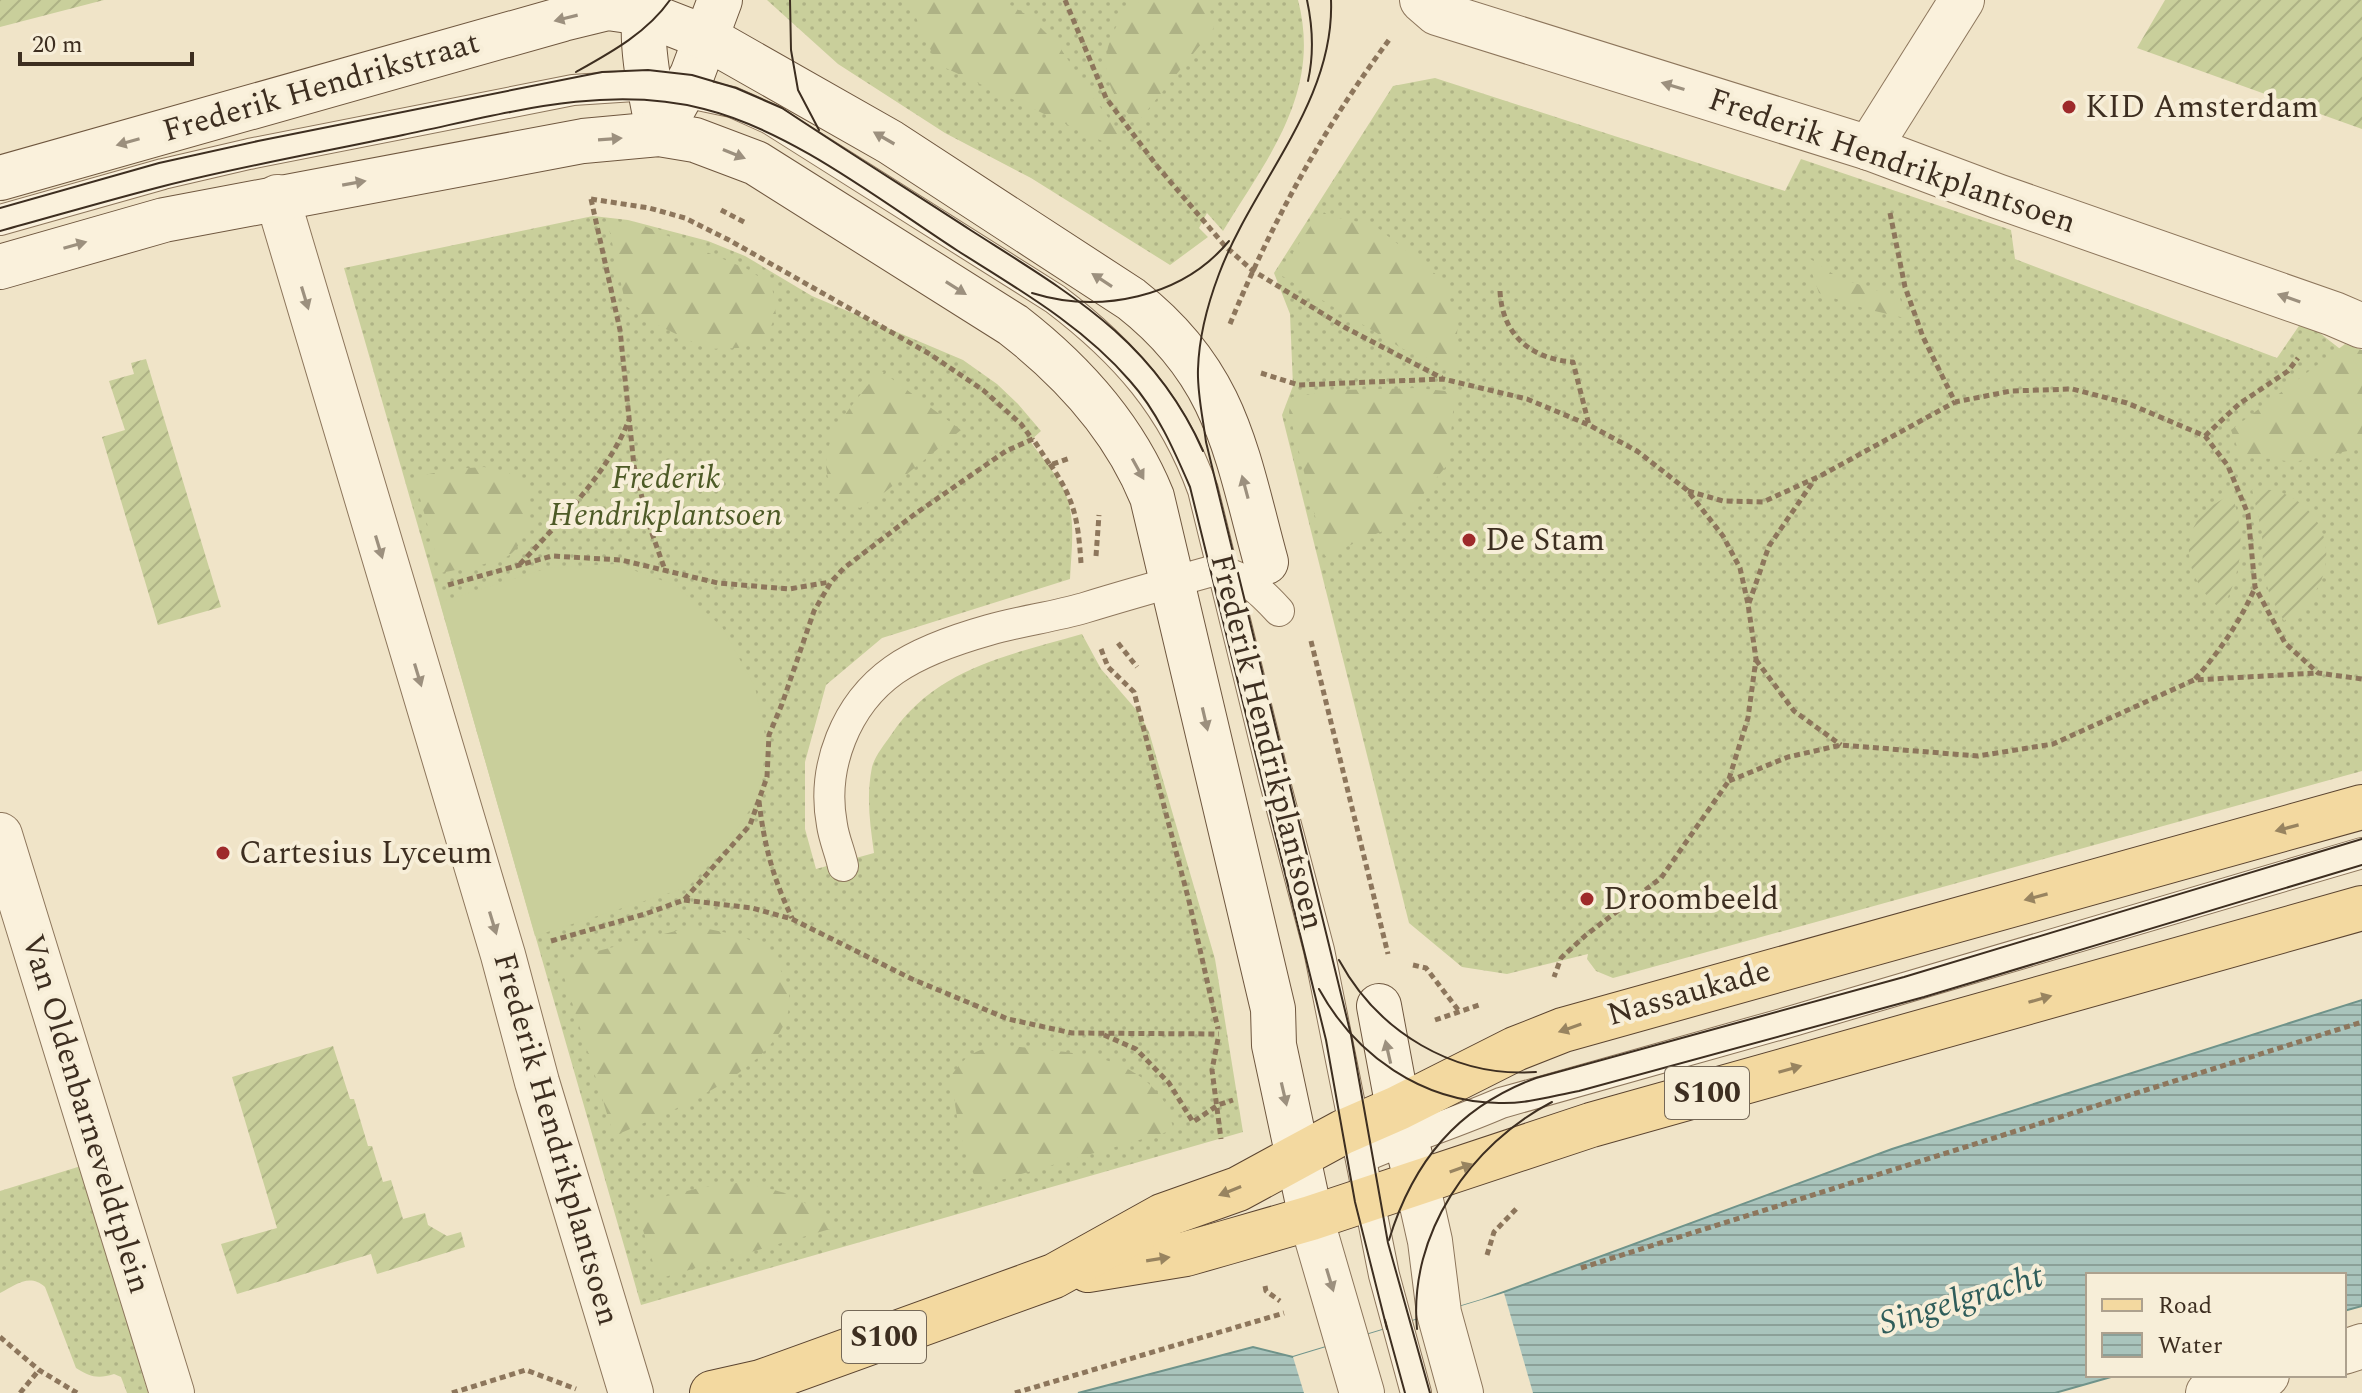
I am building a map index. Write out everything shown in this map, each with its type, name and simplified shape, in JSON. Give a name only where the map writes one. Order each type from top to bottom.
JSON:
[{"type":"main road","name":"Nassaukade","points":[[1054,1276],[1186,1254],[1311,1218],[1402,1122],[1515,1049],[1557,1032],[1598,1018],[2362,807]]},
{"type":"main road","name":"Nassaukade","points":[[712,1393],[761,1382],[1054,1276],[1162,1216],[1238,1189],[1299,1155],[1362,1161],[1417,1183],[1591,1125],[2362,908]]},
{"type":"street","name":"Frederik Hendrikplantsoen","points":[[1422,0],[1437,13],[1869,148],[2348,320]]},
{"type":"street","points":[[1869,148],[1962,0]]},
{"type":"street","name":"Frederik Hendrikplantsoen","points":[[645,6],[713,19],[890,142],[1154,316],[1192,359],[1224,416],[1245,566]]},
{"type":"street","points":[[645,6],[667,88]]},
{"type":"street","name":"Frederik Hendrikstraat","points":[[0,178],[563,19],[608,8],[645,6]]},
{"type":"street","points":[[659,134],[667,88],[713,19]]},
{"type":"street","name":"Frederik Hendrikplantsoen","points":[[631,1393],[277,197],[583,141],[659,134],[695,140],[756,163],[982,305],[1040,346],[1080,385],[1134,460],[1152,497],[1173,582],[1273,1009],[1274,1045],[1311,1218],[1362,1393]]},
{"type":"street","points":[[0,267],[164,220],[277,197]]},
{"type":"street","name":"Van Oldenbarneveldtplein","points":[[0,835],[172,1393]]},
{"type":"street","points":[[1379,1006],[1430,1241],[1439,1313],[1461,1393]]},
{"type":"street","points":[[2208,1393],[2260,1377]]},
{"type":"lane","name":"Frederik Hendrikstraat","points":[[0,220],[163,174],[506,101],[573,90],[667,88]]},
{"type":"lane","name":"Frederik Hendrikplantsoen","points":[[667,88],[732,102],[770,119],[1055,299],[1088,324],[1146,385],[1179,433],[1203,490],[1245,566],[1274,779],[1319,950],[1397,1326],[1416,1393]]},
{"type":"lane","points":[[843,866],[832,824],[830,774],[847,723],[868,694],[895,669],[932,651],[987,631],[1212,571],[1245,566]]},
{"type":"lane","points":[[1245,566],[1240,577],[1259,590],[1279,611]]},
{"type":"lane","name":"Nassaukade","points":[[1402,1122],[1462,1120],[1501,1103],[1842,1007],[2362,853]]},
{"type":"path","points":[[1065,0],[1106,98],[1157,166],[1225,246],[1252,270],[1346,328],[1443,379],[1527,399],[1589,425],[1637,451],[1687,490],[1723,536],[1740,568],[1756,659],[1748,718],[1728,782],[1661,878],[1561,958],[1549,1004],[1557,1032]]},
{"type":"path","points":[[1225,336],[1252,270],[1345,102],[1391,38]]},
{"type":"path","points":[[583,141],[591,199],[620,330],[634,466],[649,525],[665,570]]},
{"type":"path","points":[[1869,148],[1884,180],[1905,287],[1923,337],[1955,402]]},
{"type":"path","points":[[591,199],[649,208],[685,218],[928,353],[983,390],[1021,424],[1068,489],[1108,667],[1134,692],[1189,901],[1219,1034],[1212,1070],[1218,1105]]},
{"type":"path","points":[[716,207],[755,227]]},
{"type":"path","points":[[1500,291],[1501,308],[1509,328],[1527,348],[1551,360],[1573,362],[1589,425]]},
{"type":"path","points":[[2205,436],[2239,404],[2288,371],[2348,320]]},
{"type":"path","points":[[1299,385],[1443,379]]},
{"type":"path","points":[[1687,490],[1723,501],[1763,502],[1816,478],[1955,402],[2011,391],[2072,389],[2127,403],[2205,436],[2228,466],[2248,514],[2255,587],[2285,643],[2318,673]]},
{"type":"path","points":[[520,564],[603,468],[620,443],[630,419]]},
{"type":"path","points":[[1064,445],[1073,457]]},
{"type":"path","points":[[684,900],[750,825],[767,777],[769,735],[814,611],[831,582],[844,568],[915,514],[1006,451]]},
{"type":"path","points":[[1748,604],[1769,546],[1816,478]]},
{"type":"path","points":[[1099,514],[1094,604],[1137,667]]},
{"type":"path","points":[[395,600],[552,556],[621,560],[718,583],[789,589],[831,582]]},
{"type":"path","points":[[2194,680],[2219,652],[2240,620],[2255,587]]},
{"type":"path","points":[[1756,659],[1794,711],[1841,745]]},
{"type":"path","points":[[1728,782],[1788,757],[1841,745],[1978,756],[2053,744],[2194,680],[2318,673],[2362,679]]},
{"type":"path","points":[[759,800],[763,840],[792,919]]},
{"type":"path","points":[[503,955],[684,900],[752,908],[792,919],[912,979],[1008,1019],[1072,1033],[1219,1034]]},
{"type":"path","points":[[1401,963],[1426,968],[1459,1011]]},
{"type":"path","points":[[1581,1268],[2362,1022]]},
{"type":"path","points":[[1102,1034],[1136,1049],[1169,1083],[1193,1122]]},
{"type":"path","points":[[1015,1393],[1289,1311]]},
{"type":"path","points":[[0,1337],[39,1370],[77,1393]]},
{"type":"path","points":[[20,1393],[39,1370]]},
{"type":"path","points":[[452,1393],[526,1370],[588,1393]]},
{"type":"green space","points":[[0,0],[104,0],[0,27]]},
{"type":"green space","points":[[767,0],[1298,0],[1304,33],[1303,64],[1297,94],[1273,150],[1223,231],[1207,213],[1199,228],[1208,237],[1170,265],[1031,178],[945,133],[838,64]]},
{"type":"green space","points":[[908,0],[1002,0],[1030,17],[1059,46],[1124,138],[1117,148],[937,64]]},
{"type":"green space","points":[[1142,0],[1207,0],[1214,28],[1137,123],[1118,101],[1106,66],[1116,27],[1127,11]]},
{"type":"green space","points":[[2165,0],[2362,0],[2362,129],[2137,48]]},
{"type":"green space","points":[[1435,78],[1785,191],[1801,159],[2011,230],[2015,259],[2277,358],[2303,320],[2362,366],[2362,771],[1613,978],[1596,971],[1587,959],[1588,954],[1507,974],[1462,967],[1409,923],[1282,415],[1293,386],[1290,314],[1274,273],[1393,86]]},
{"type":"green space","points":[[1321,210],[1329,216],[1374,225],[1443,280],[1458,323],[1454,368],[1403,349],[1279,274]]},
{"type":"green space","name":"Frederik Hendrikplantsoen","points":[[593,216],[628,220],[708,241],[745,256],[812,296],[963,360],[997,384],[1041,431],[1030,441],[1063,487],[1071,513],[1070,579],[882,638],[826,685],[805,762],[805,829],[816,869],[874,853],[869,800],[873,763],[909,712],[929,694],[976,667],[1082,634],[1101,669],[1139,713],[1149,732],[1215,959],[1243,1132],[641,1305],[344,268]]},
{"type":"green space","points":[[608,224],[642,225],[747,269],[772,285],[776,315],[764,342],[738,348],[707,349],[643,318],[626,306]]},
{"type":"green space","points":[[1806,256],[1839,278],[1900,298],[1905,318],[1819,293]]},
{"type":"green space","points":[[2345,344],[2362,350],[2362,448],[2294,462],[2240,455],[2231,430]]},
{"type":"green space","points":[[146,359],[221,607],[158,625],[102,437],[125,430],[109,381],[134,374],[131,363]]},
{"type":"green space","points":[[880,370],[961,430],[885,492],[860,508],[845,502],[834,491],[826,465],[828,450],[850,408]]},
{"type":"green space","points":[[1416,388],[1455,392],[1448,464],[1399,524],[1325,556],[1289,412],[1292,397],[1343,390]]},
{"type":"green space","points":[[484,467],[519,479],[527,491],[528,522],[520,543],[502,559],[441,573],[414,477]]},
{"type":"green space","points":[[2252,489],[2277,491],[2295,499],[2309,511],[2325,540],[2324,574],[2316,591],[2304,606],[2284,621],[2270,596],[2263,571],[2262,533]]},
{"type":"green space","points":[[2232,494],[2241,539],[2240,553],[2234,580],[2222,610],[2197,581],[2189,558],[2189,546],[2200,516]]},
{"type":"green space","points":[[616,564],[675,585],[722,627],[755,687],[767,745],[757,799],[722,851],[688,887],[535,936],[440,602],[548,568]]},
{"type":"green space","points":[[695,926],[749,940],[760,946],[777,964],[785,979],[789,1007],[779,1033],[759,1057],[731,1078],[667,1113],[614,1136],[559,961]]},
{"type":"green space","points":[[333,1046],[368,1146],[372,1146],[383,1182],[391,1180],[403,1219],[425,1213],[428,1225],[447,1236],[461,1232],[465,1247],[377,1274],[371,1254],[237,1294],[221,1244],[277,1228],[232,1077]]},
{"type":"green space","points":[[1020,1047],[1099,1058],[1134,1073],[1150,1084],[1163,1100],[1174,1130],[980,1186],[964,1147],[951,1076],[973,1053]]},
{"type":"green space","points":[[81,1166],[148,1393],[127,1393],[121,1377],[114,1374],[94,1376],[76,1368],[45,1287],[28,1281],[0,1293],[0,1191]]},
{"type":"green space","points":[[737,1183],[791,1196],[837,1227],[658,1279],[635,1204],[703,1187]]},
{"type":"water","name":"Singelgracht","points":[[2362,1000],[2362,1306],[2346,1310],[2346,1273],[2086,1273],[2086,1377],[2111,1377],[2055,1393],[1078,1393],[1253,1347],[1293,1357],[1482,1300],[1892,1149]]},
{"type":"pier","points":[[1504,1293],[1533,1393],[1304,1393],[1293,1357]]},
{"type":"tram line","points":[[576,72],[639,32],[670,0]]},
{"type":"tram line","points":[[790,0],[791,50],[798,90],[819,130]]},
{"type":"tram line","points":[[1307,0],[1312,41],[1308,81]]},
{"type":"tram line","points":[[1331,0],[1329,37],[1320,73],[1306,108],[1234,240],[1215,285],[1200,345],[1198,387],[1206,442],[1351,1035],[1388,1243],[1430,1393]]},
{"type":"tram line","points":[[0,208],[159,163],[602,72],[648,70],[692,75],[736,88],[782,108],[1075,299],[1134,349],[1160,379],[1183,412],[1203,451]]},
{"type":"tram line","points":[[0,231],[193,179],[514,111],[590,101],[628,99],[666,102],[737,119],[803,150],[1071,326],[1112,361],[1149,405],[1190,487],[1326,1040],[1355,1202],[1387,1329]]},
{"type":"tram line","points":[[1032,293],[1084,302],[1138,296],[1188,276],[1229,241]]},
{"type":"tram line","points":[[1389,1240],[1411,1185],[1442,1140],[1484,1104],[1536,1078],[1904,977],[2362,839]]},
{"type":"tram line","points":[[1319,989],[1351,1035],[1371,1054],[1418,1084],[1471,1101],[1520,1102],[1579,1091],[1924,997],[2362,865]]},
{"type":"tram line","points":[[1339,960],[1355,986],[1375,1009],[1421,1045],[1476,1067],[1506,1072],[1536,1072]]},
{"type":"tram line","points":[[1417,1329],[1417,1294],[1423,1259],[1434,1227],[1451,1196],[1471,1167],[1495,1142],[1552,1102]]},
{"type":"tram line","points":[[1385,1320],[1405,1393]]},
{"type":"place","name":"KID Amsterdam","points":[[2069,107]]},
{"type":"place","name":"De Stam","points":[[1469,540]]},
{"type":"place","name":"Cartesius Lyceum","points":[[223,853]]},
{"type":"place","name":"Droombeeld","points":[[1587,899]]}]
